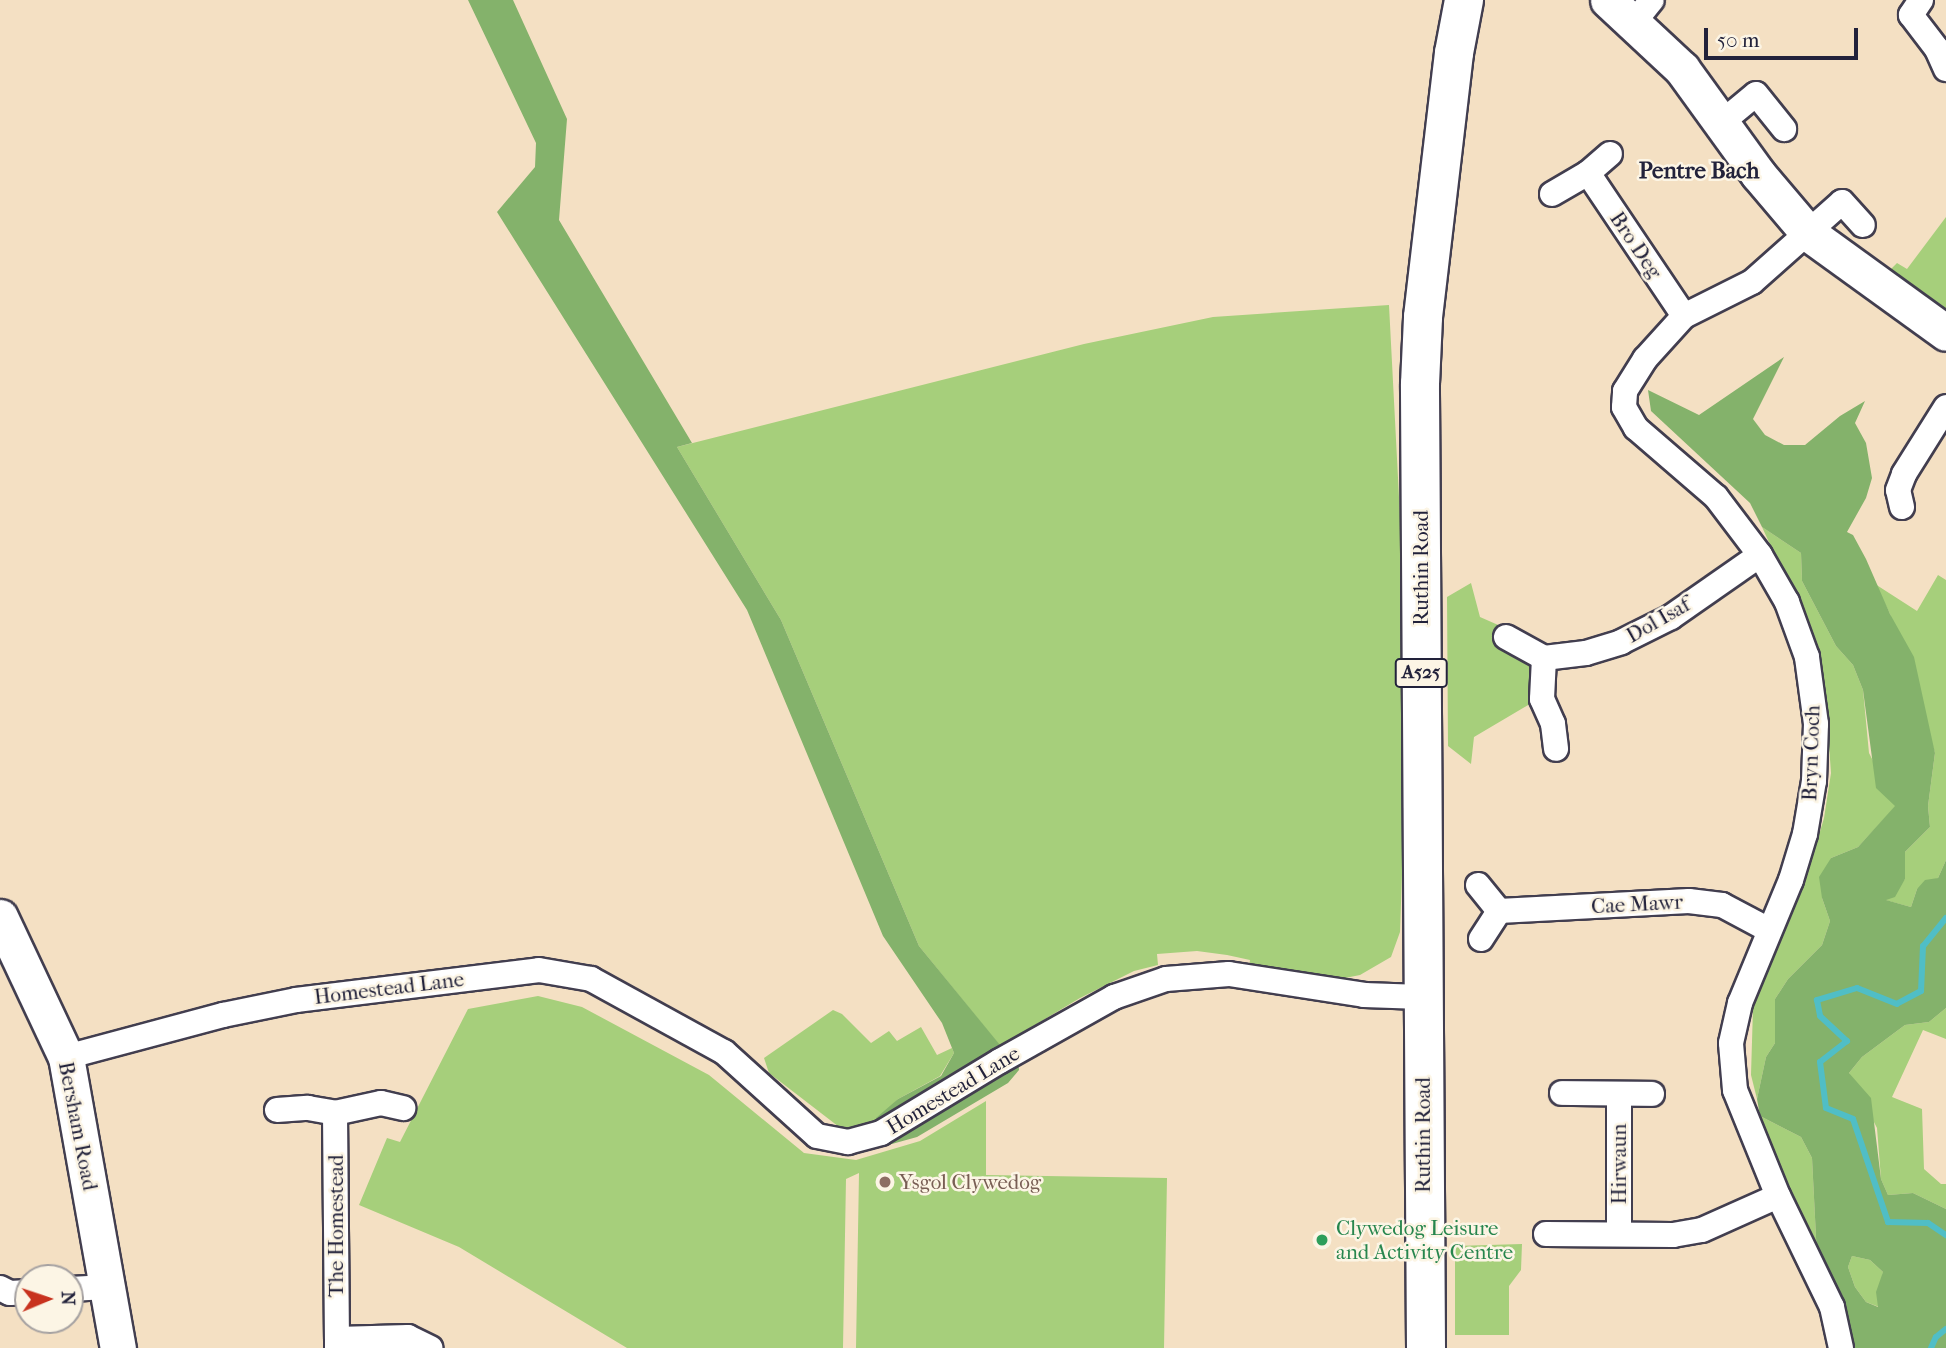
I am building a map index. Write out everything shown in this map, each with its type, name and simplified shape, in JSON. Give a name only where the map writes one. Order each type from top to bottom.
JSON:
[{"type":"main road","name":"Ruthin Road","points":[[1426,1348],[1422,997],[1423,317],[1454,53],[1464,0]]},
{"type":"main road","points":[[1631,7],[1682,69],[1758,174],[1808,233],[1946,333]]},
{"type":"main road","name":"Bersham Road","points":[[0,917],[66,1058],[118,1348]]},
{"type":"street","points":[[1921,0],[1911,15],[1937,49],[1946,69]]},
{"type":"street","points":[[1721,123],[1756,94],[1784,129]]},
{"type":"street","points":[[1552,194],[1588,173],[1610,154]]},
{"type":"street","name":"Bro Deg","points":[[1588,173],[1684,316]]},
{"type":"street","name":"Bryn Coch","points":[[1841,1348],[1832,1307],[1778,1196],[1735,1090],[1731,1044],[1740,1003],[1791,880],[1805,834],[1814,781],[1816,724],[1807,657],[1787,602],[1760,555],[1716,497],[1636,428],[1624,407],[1625,391],[1645,359],[1684,316],[1752,282],[1842,202],[1863,225]]},
{"type":"street","points":[[1902,507],[1898,490],[1904,474],[1946,407]]},
{"type":"street","name":"Dol Isaf","points":[[1544,658],[1586,653],[1644,631],[1671,617],[1760,555]]},
{"type":"street","points":[[1506,637],[1544,658],[1542,699],[1553,724],[1556,749]]},
{"type":"street","points":[[1478,885],[1499,911],[1481,939]]},
{"type":"street","name":"Cae Mawr","points":[[1499,911],[1689,901],[1722,905],[1769,930]]},
{"type":"street","name":"Homestead Lane","points":[[66,1058],[223,1015],[296,1000],[539,970],[591,979],[724,1052],[817,1136],[848,1142],[881,1133],[1000,1061],[1114,997],[1166,979],[1229,974],[1364,995],[1422,997]]},
{"type":"street","name":"Hirwaun","points":[[1562,1093],[1653,1094]]},
{"type":"street","name":"Hirwaun","points":[[1619,1094],[1619,1234]]},
{"type":"street","points":[[277,1110],[308,1108],[335,1113],[381,1103],[403,1108]]},
{"type":"street","name":"The Homestead","points":[[335,1113],[337,1343],[408,1336],[431,1348]]},
{"type":"street","name":"Hirwaun","points":[[1546,1234],[1673,1235],[1702,1230],[1778,1196]]},
{"type":"street","points":[[84,1288],[107,1287]]},
{"type":"green space","points":[[468,0],[513,0],[567,119],[559,220],[692,443],[677,447],[781,620],[919,946],[1000,1045],[1016,1036],[1019,1070],[1008,1083],[917,1137],[881,1147],[876,1118],[898,1099],[941,1076],[954,1053],[942,1023],[883,936],[747,610],[497,212],[535,167],[536,143]]},
{"type":"green space","points":[[1946,217],[1946,310],[1897,280],[1891,269],[1897,263],[1907,269]]},
{"type":"green space","points":[[1389,305],[1404,593],[1407,731],[1400,932],[1391,957],[1360,975],[1330,981],[1249,967],[1250,960],[1227,955],[1197,951],[1157,954],[1158,965],[1134,971],[1080,998],[1000,1046],[919,946],[781,620],[677,447],[1084,344],[1213,317]]},
{"type":"green space","points":[[1784,357],[1753,419],[1765,435],[1784,445],[1805,445],[1840,416],[1865,401],[1855,423],[1866,443],[1872,478],[1866,498],[1847,532],[1853,535],[1866,559],[1890,614],[1914,657],[1935,753],[1928,806],[1930,827],[1905,852],[1905,879],[1895,897],[1886,900],[1911,907],[1917,889],[1925,880],[1938,878],[1946,860],[1946,1008],[1929,1022],[1905,1025],[1862,1057],[1849,1073],[1871,1098],[1881,1179],[1888,1195],[1913,1193],[1946,1209],[1946,1348],[1852,1348],[1852,1339],[1817,1257],[1812,1158],[1801,1137],[1760,1116],[1757,1099],[1766,1057],[1775,1043],[1775,999],[1788,979],[1822,945],[1830,921],[1822,898],[1819,877],[1831,858],[1858,847],[1895,806],[1876,788],[1863,690],[1853,665],[1836,646],[1802,581],[1801,553],[1762,527],[1750,503],[1651,411],[1648,390],[1699,415]],"holes":[[[1852,1256],[1870,1260],[1883,1272],[1876,1292],[1878,1307],[1866,1302],[1855,1287],[1848,1267]]]},
{"type":"green space","points":[[1762,527],[1801,553],[1802,581],[1836,646],[1853,665],[1863,690],[1869,753],[1896,806],[1858,847],[1831,858],[1822,898],[1830,921],[1822,945],[1788,979],[1775,999],[1775,1043],[1766,1057],[1757,1099],[1751,1075],[1753,1008],[1808,872],[1824,818],[1831,773],[1826,703],[1812,636]]},
{"type":"green space","points":[[1938,575],[1946,580],[1946,860],[1938,878],[1917,889],[1911,907],[1885,900],[1905,879],[1905,852],[1930,827],[1928,806],[1935,753],[1890,614],[1875,584],[1917,611]]},
{"type":"green space","points":[[1471,583],[1480,617],[1505,628],[1542,659],[1540,698],[1474,737],[1471,764],[1448,746],[1447,597]]},
{"type":"green space","name":"Ysgol Clywedog","points":[[538,996],[582,1007],[709,1075],[804,1153],[856,1160],[920,1141],[986,1101],[986,1175],[1167,1178],[1164,1348],[856,1348],[859,1173],[846,1179],[843,1348],[627,1348],[459,1247],[359,1205],[387,1138],[400,1142],[468,1009]]},
{"type":"green space","points":[[1946,1008],[1946,1039],[1923,1030],[1892,1097],[1922,1109],[1924,1169],[1941,1184],[1946,1184],[1946,1209],[1913,1193],[1888,1195],[1881,1179],[1877,1128],[1849,1073],[1862,1057],[1905,1025],[1929,1022]]},
{"type":"green space","points":[[833,1010],[842,1014],[871,1043],[889,1031],[897,1041],[921,1027],[937,1055],[952,1048],[954,1053],[940,1076],[898,1099],[877,1122],[843,1130],[769,1073],[764,1058]]},
{"type":"green space","points":[[1760,1116],[1801,1137],[1812,1158],[1817,1257]]},
{"type":"green space","points":[[1522,1244],[1521,1270],[1509,1286],[1509,1335],[1455,1335],[1455,1246]]},
{"type":"green space","points":[[1852,1256],[1870,1260],[1883,1272],[1879,1307],[1866,1302],[1855,1287],[1848,1267]]},
{"type":"waterway","points":[[1946,918],[1923,946],[1921,991],[1897,1004],[1857,988],[1817,1000],[1820,1016],[1847,1041],[1820,1062],[1826,1108],[1853,1119],[1888,1222],[1928,1223],[1946,1235]]},
{"type":"waterway","points":[[1931,1348],[1936,1337],[1946,1329]]},
{"type":"place","name":"Ysgol Clywedog","points":[[885,1182]]},
{"type":"place","name":"Clywedog Leisure and Activity Centre","points":[[1322,1240]]},
{"type":"district","name":"Pentre Bach","points":[[1699,171]]}]
